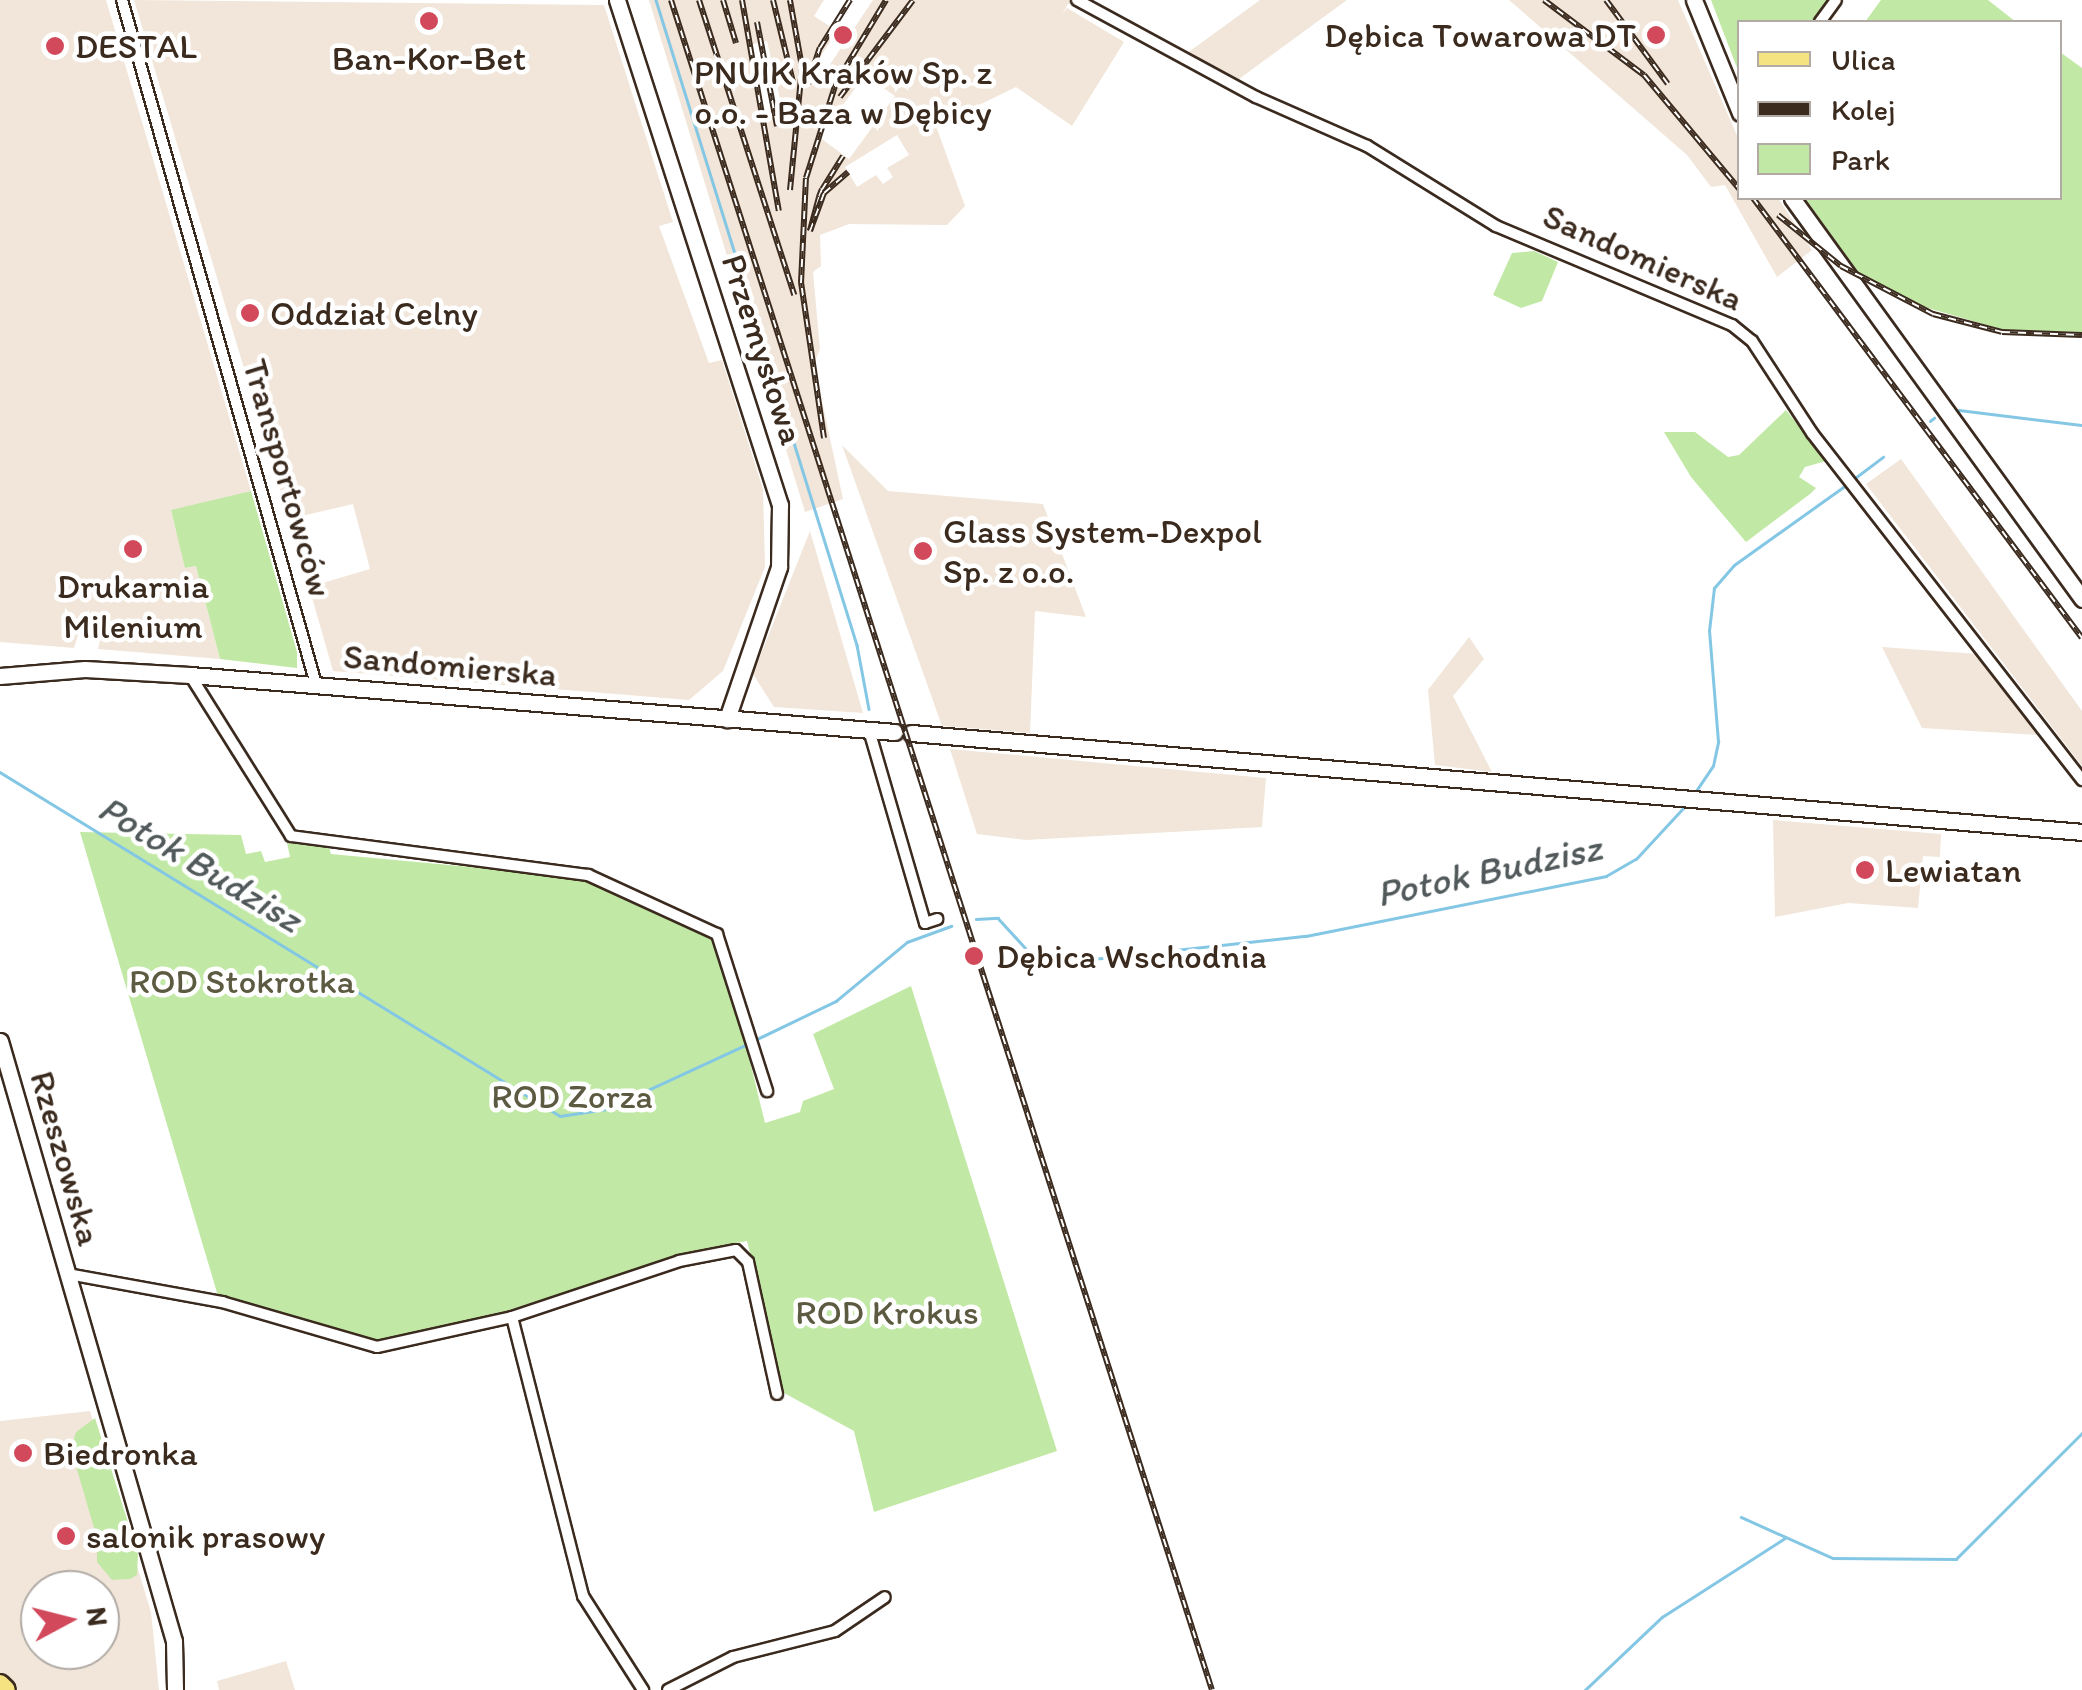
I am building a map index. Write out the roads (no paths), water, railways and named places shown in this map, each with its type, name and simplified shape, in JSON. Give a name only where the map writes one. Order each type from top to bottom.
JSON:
[{"type":"main road","points":[[0,1684],[6,1690]]},
{"type":"street","name":"Transportowców","points":[[122,0],[316,684]]},
{"type":"street","name":"Przemysłowa","points":[[617,0],[780,505],[779,567],[727,719]]},
{"type":"street","name":"Sandomierska","points":[[1077,0],[1256,97],[1367,146],[1496,226],[1732,325],[1752,340],[1845,476],[2082,780]]},
{"type":"street","points":[[1694,0],[1737,106]]},
{"type":"street","points":[[1793,200],[2082,599]]},
{"type":"street","name":"Sandomierska","points":[[0,676],[85,669],[316,684],[2082,832]]},
{"type":"street","points":[[190,675],[291,836],[594,877],[717,934],[745,1036],[768,1091]]},
{"type":"street","points":[[868,730],[931,921],[915,930]]},
{"type":"street","name":"Rzeszowska","points":[[0,1041],[68,1274],[204,1298],[377,1347],[512,1317],[679,1261],[736,1250],[748,1262],[778,1394]]},
{"type":"street","points":[[68,1274],[174,1641],[175,1690]]},
{"type":"street","points":[[512,1317],[583,1596],[642,1690]]},
{"type":"street","points":[[668,1690],[732,1657],[836,1631],[885,1597]]},
{"type":"waterway","points":[[656,0],[857,645],[869,709]]},
{"type":"waterway","name":"Potok Budzisz","points":[[1959,410],[2082,425]]},
{"type":"waterway","name":"Potok Budzisz","points":[[1930,421],[1934,418]]},
{"type":"waterway","name":"Potok Budzisz","points":[[1855,478],[1883,457]]},
{"type":"waterway","name":"Potok Budzisz","points":[[1696,791],[1713,766],[1718,742],[1709,631],[1714,588],[1734,565],[1849,483]]},
{"type":"waterway","name":"Potok Budzisz","points":[[0,772],[560,1116],[607,1109],[750,1043]]},
{"type":"waterway","name":"Potok Budzisz","points":[[976,919],[998,918],[1030,953],[1056,963],[1306,936],[1606,876],[1636,859],[1685,806]]},
{"type":"waterway","name":"Potok Budzisz","points":[[757,1039],[836,1001],[907,942],[951,926]]},
{"type":"waterway","points":[[1741,1517],[1833,1558],[1956,1559],[2082,1433]]},
{"type":"waterway","points":[[1585,1690],[1662,1617],[1785,1538]]},
{"type":"railway","points":[[671,0],[1212,1690]]},
{"type":"railway","points":[[699,0],[794,295]]},
{"type":"railway","points":[[723,0],[736,43]]},
{"type":"railway","points":[[742,0],[779,211]]},
{"type":"railway","points":[[773,0],[793,82]]},
{"type":"railway","points":[[790,0],[802,67],[790,190]]},
{"type":"railway","points":[[808,84],[820,48],[850,0]]},
{"type":"railway","points":[[824,438],[801,283],[806,178],[836,83],[886,0]]},
{"type":"railway","points":[[840,97],[913,0]]},
{"type":"railway","points":[[1544,0],[1644,75],[1737,186]]},
{"type":"railway","points":[[1606,0],[1668,84]]},
{"type":"railway","points":[[757,22],[777,126]]},
{"type":"railway","points":[[843,156],[822,189],[810,231],[824,193],[848,172]]},
{"type":"railway","points":[[1754,200],[2082,638]]},
{"type":"railway","points":[[1778,215],[1841,266],[1933,314],[2002,332],[2082,335]]},
{"type":"place","name":"Ban-Kor-Bet","points":[[429,21]]},
{"type":"place","name":"PNUIK Kraków Sp. z o.o. - Baza w Dębicy","points":[[843,35]]},
{"type":"place","name":"Dębica Towarowa DT","points":[[1656,35]]},
{"type":"place","name":"DESTAL","points":[[55,46]]},
{"type":"place","name":"Oddział Celny","points":[[250,313]]},
{"type":"place","name":"Drukarnia Milenium","points":[[133,549]]},
{"type":"place","name":"Glass System-Dexpol Sp. z o.o.","points":[[923,551]]},
{"type":"place","name":"Lewiatan","points":[[1865,870]]},
{"type":"place","name":"Dębica Wschodnia","points":[[974,956]]},
{"type":"place","name":"Biedronka","points":[[23,1453]]},
{"type":"place","name":"salonik prasowy","points":[[66,1536]]},
{"type":"park label","name":"ROD Stokrotka","points":[[242,981]]},
{"type":"park label","name":"ROD Zorza","points":[[572,1096]]},
{"type":"park label","name":"ROD Krokus","points":[[887,1312]]}]
